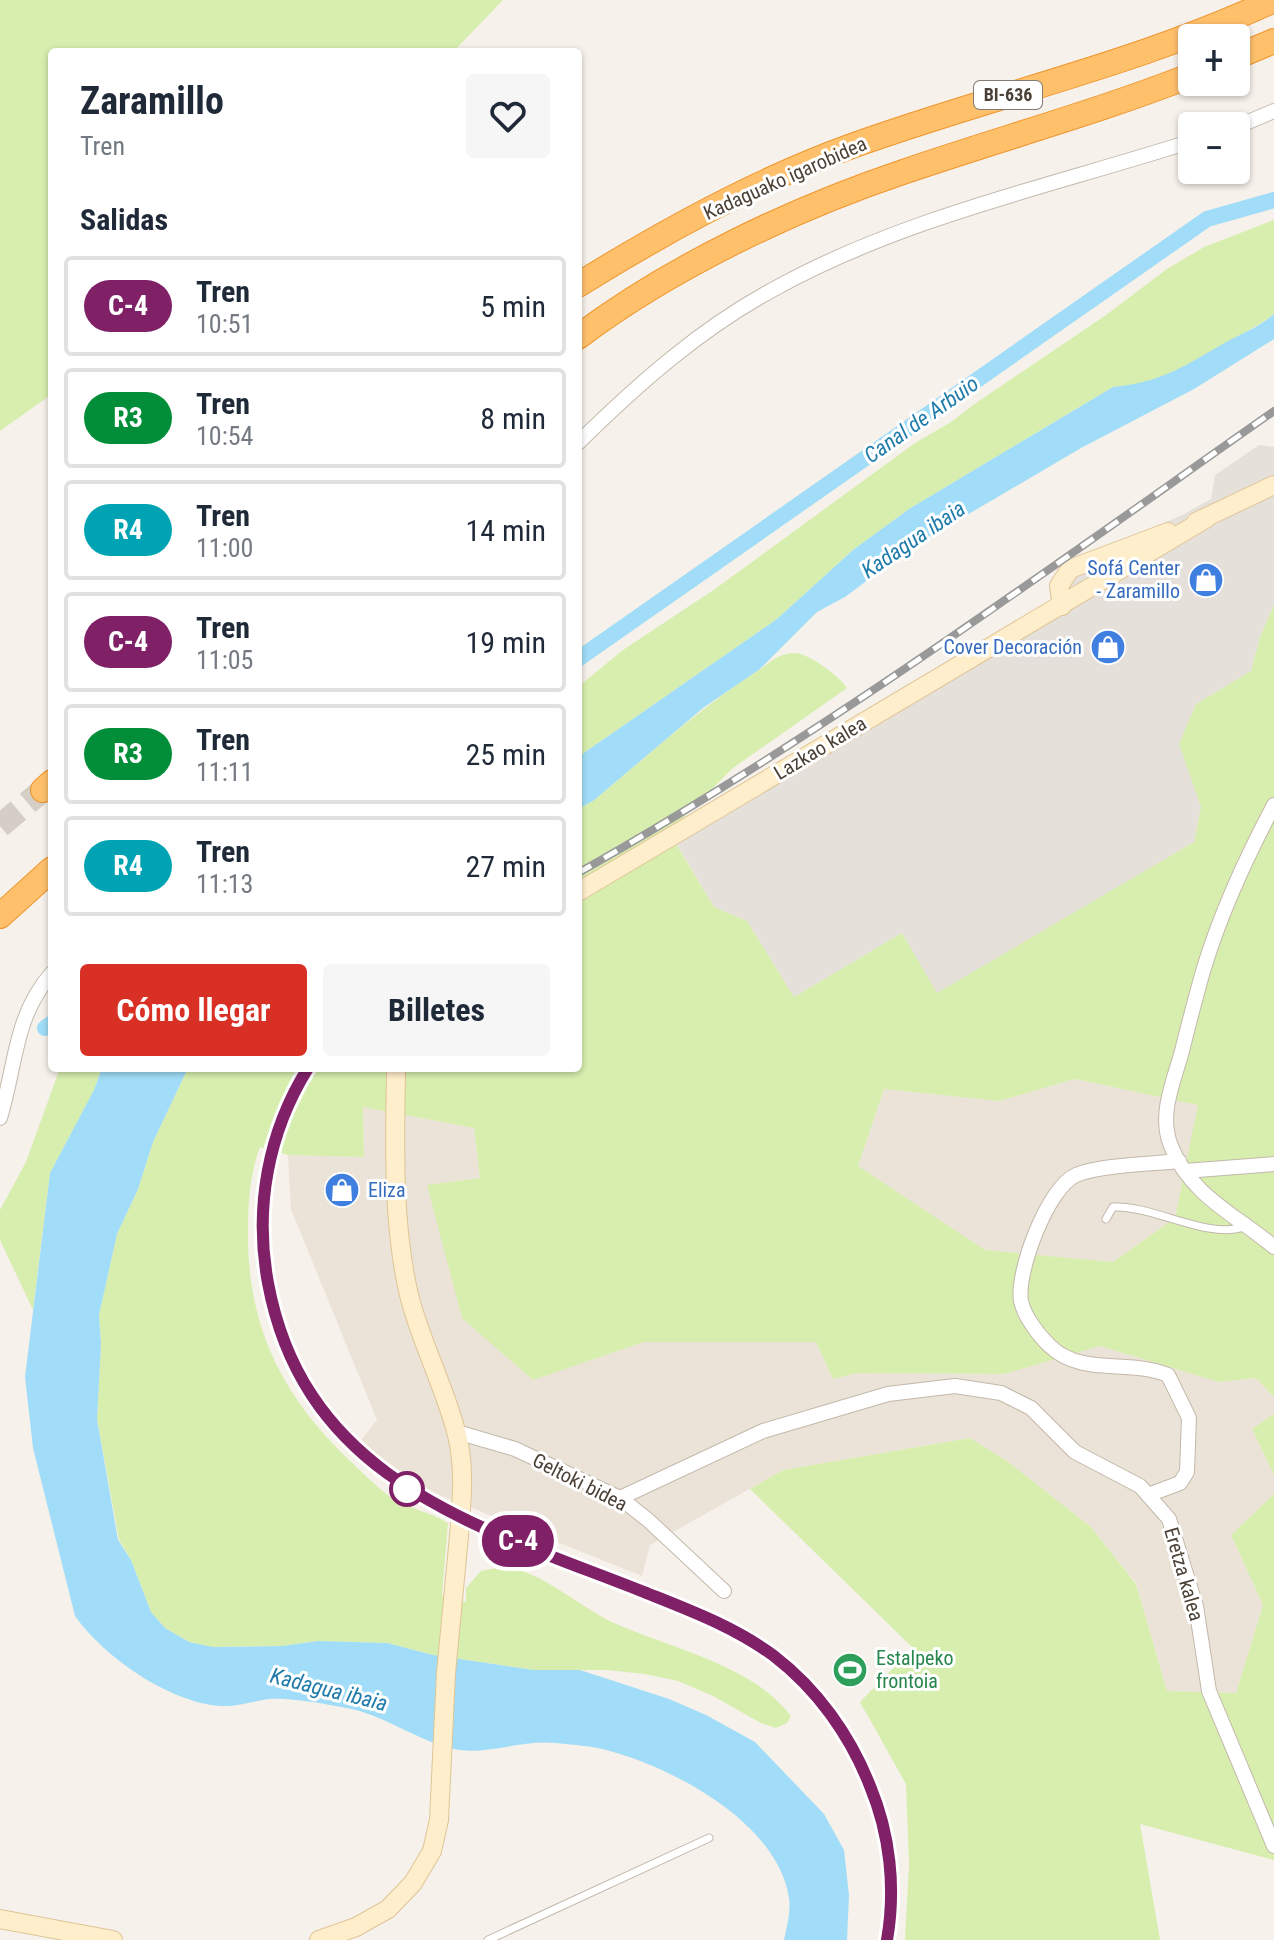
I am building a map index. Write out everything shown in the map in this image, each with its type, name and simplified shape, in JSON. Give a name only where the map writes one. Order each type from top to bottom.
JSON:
[{"type":"highway","name":"Kadaguako igarobidea","points":[[586,280],[649,241],[743,194],[847,148],[1190,35],[1274,0]]},
{"type":"highway","points":[[1250,51],[1274,41]]},
{"type":"highway","name":"Kadaguako igarobidea","points":[[582,334],[618,308],[760,229],[901,172],[1178,80]]},
{"type":"highway","points":[[0,916],[48,873]]},
{"type":"street","points":[[1250,121],[1274,111]]},
{"type":"street","points":[[582,439],[669,359],[771,290],[824,263],[876,240],[971,208],[1178,145]]},
{"type":"street","points":[[1062,606],[1059,586],[1070,569],[1207,518],[1274,485]]},
{"type":"street","name":"Lazkao kalea","points":[[582,890],[1207,518]]},
{"type":"street","points":[[1274,805],[1252,846],[1201,980],[1165,1114],[1170,1144],[1194,1186],[1274,1247]]},
{"type":"street","points":[[0,1118],[20,1027],[36,994],[48,978]]},
{"type":"street","points":[[319,1940],[356,1927],[388,1909],[413,1883],[432,1851],[439,1820],[440,1758],[462,1473],[457,1432],[423,1340],[406,1282],[399,1233],[396,1072]]},
{"type":"street","points":[[1148,1495],[1180,1483],[1187,1472],[1189,1418],[1168,1375],[1137,1367],[1073,1362],[1051,1347],[1030,1322],[1021,1300],[1026,1255],[1052,1202],[1064,1184],[1075,1175],[1102,1170],[1274,1164]]},
{"type":"street","name":"Eretza kalea","points":[[620,1498],[763,1431],[888,1394],[955,1386],[1001,1393],[1031,1408],[1075,1452],[1140,1486],[1169,1519],[1196,1606],[1209,1691],[1274,1846]]},
{"type":"street","name":"Geltoki bidea","points":[[457,1432],[515,1449],[620,1498],[724,1591]]},
{"type":"street","points":[[0,1919],[112,1940]]},
{"type":"lane","points":[[1106,1219],[1113,1207],[1129,1206],[1233,1231],[1248,1225]]},
{"type":"lane","points":[[488,1940],[709,1838]]},
{"type":"shaded area","points":[[1259,445],[1274,447],[1274,605],[1260,637],[1251,671],[1196,704],[1180,744],[1201,807],[1194,842],[937,994],[902,933],[794,997],[747,921],[714,907],[669,831],[1055,598],[1073,563],[1211,499],[1215,475]]},
{"type":"shaded area","points":[[1075,1079],[1199,1105],[1175,1218],[1113,1262],[985,1250],[858,1166],[884,1089],[999,1101]]},
{"type":"shaded area","points":[[363,1107],[474,1128],[480,1178],[428,1185],[533,1380],[644,1342],[816,1342],[833,1379],[857,1373],[1004,1374],[1100,1346],[1219,1382],[1256,1378],[1274,1397],[1274,1414],[1252,1429],[1274,1475],[1274,1494],[1231,1535],[1263,1605],[1236,1693],[1167,1691],[1136,1583],[1091,1527],[1007,1461],[970,1438],[783,1470],[650,1545],[642,1576],[427,1490],[392,1471],[359,1443],[377,1420],[291,1209],[288,1155],[364,1157]]},
{"type":"green space","points":[[0,0],[503,0],[457,48],[48,48],[48,397],[0,431]]},
{"type":"green space","points":[[1274,220],[1274,314],[1181,370],[1141,384],[1113,387],[909,509],[853,550],[777,619],[582,754],[582,684],[623,650],[715,589],[915,443],[951,422],[1167,269],[1204,247]]},
{"type":"green space","points":[[1274,605],[1274,1397],[1256,1378],[1219,1382],[1100,1346],[1004,1374],[857,1373],[833,1379],[816,1342],[644,1342],[533,1380],[462,1318],[427,1185],[480,1178],[474,1128],[363,1107],[364,1157],[288,1155],[260,1147],[252,1178],[248,1231],[254,1297],[272,1355],[303,1408],[347,1458],[386,1494],[448,1523],[442,1595],[466,1602],[466,1588],[481,1571],[511,1568],[524,1572],[614,1623],[733,1671],[775,1698],[791,1716],[787,1723],[776,1728],[678,1681],[645,1674],[607,1670],[534,1670],[433,1655],[387,1643],[318,1641],[282,1646],[213,1647],[189,1642],[165,1628],[151,1612],[131,1560],[119,1540],[97,1419],[101,1344],[99,1315],[117,1234],[138,1189],[153,1142],[186,1072],[582,1072],[582,807],[713,702],[773,660],[793,653],[806,656],[823,666],[847,688],[733,768],[669,832],[714,907],[747,921],[794,997],[902,933],[937,993],[1194,842],[1201,807],[1179,744],[1196,704],[1251,671],[1260,637]],"holes":[[[1075,1079],[1198,1105],[1175,1218],[1113,1262],[985,1250],[858,1166],[884,1089],[999,1101]]]},
{"type":"green space","points":[[59,1072],[101,1072],[50,1173],[33,1310],[0,1240],[0,1210],[26,1162]]},
{"type":"green space","points":[[1274,1414],[1274,1475],[1252,1429]]},
{"type":"green space","points":[[970,1438],[1007,1461],[1091,1527],[1136,1584],[1167,1691],[1236,1693],[1263,1605],[1231,1535],[1274,1494],[1274,1860],[1140,1824],[1160,1940],[905,1940],[909,1865],[906,1784],[860,1702],[913,1648],[750,1489],[783,1470]]},
{"type":"water","name":"Kadagua ibaia","points":[[1274,314],[1274,339],[1194,389],[1081,448],[909,549],[845,597],[817,612],[760,669],[703,708],[593,801],[582,807],[582,754],[777,619],[853,550],[909,509],[1113,387],[1144,382],[1170,373]]},
{"type":"water","name":"Kadagua ibaia","points":[[101,1072],[186,1072],[153,1142],[138,1189],[117,1234],[99,1315],[101,1344],[97,1419],[118,1540],[131,1560],[151,1612],[165,1628],[189,1642],[213,1647],[282,1646],[318,1641],[387,1643],[433,1655],[534,1670],[580,1670],[669,1699],[706,1715],[755,1742],[824,1814],[844,1850],[849,1895],[847,1940],[784,1940],[789,1898],[781,1871],[766,1846],[720,1804],[693,1786],[636,1759],[597,1748],[543,1742],[466,1751],[454,1749],[361,1711],[307,1701],[269,1699],[227,1706],[201,1703],[160,1687],[140,1675],[120,1662],[88,1632],[75,1616],[33,1448],[25,1377],[50,1173]]},
{"type":"waterway","name":"Canal de Arbuio","points":[[582,656],[1207,219],[1274,200]]},
{"type":"tunnel","points":[[0,826],[43,790]]},
{"type":"railway","points":[[582,871],[757,766],[845,709],[1274,411]]},
{"type":"railway","points":[[306,1072],[283,1118],[268,1172],[264,1199],[264,1255],[268,1283],[288,1351],[319,1406],[360,1451],[409,1488],[463,1518],[522,1544],[715,1621],[759,1646],[798,1677],[846,1736],[875,1799],[889,1858],[891,1899],[887,1940]]},
{"type":"train","name":"C-4","points":[[306,1072],[289,1103],[277,1135],[264,1191],[262,1225],[265,1268],[280,1332],[309,1391],[336,1427],[360,1451],[412,1492],[476,1523],[719,1623],[758,1645],[792,1672],[840,1727],[873,1793],[887,1839],[891,1887],[887,1940]]},
{"type":"place","name":"Sofá Center - Zaramillo","points":[[1206,580]]},
{"type":"place","name":"Cover Decoración","points":[[1108,647]]},
{"type":"place","name":"Eliza","points":[[342,1190]]},
{"type":"place","name":"Estalpeko frontoia","points":[[850,1670]]}]
